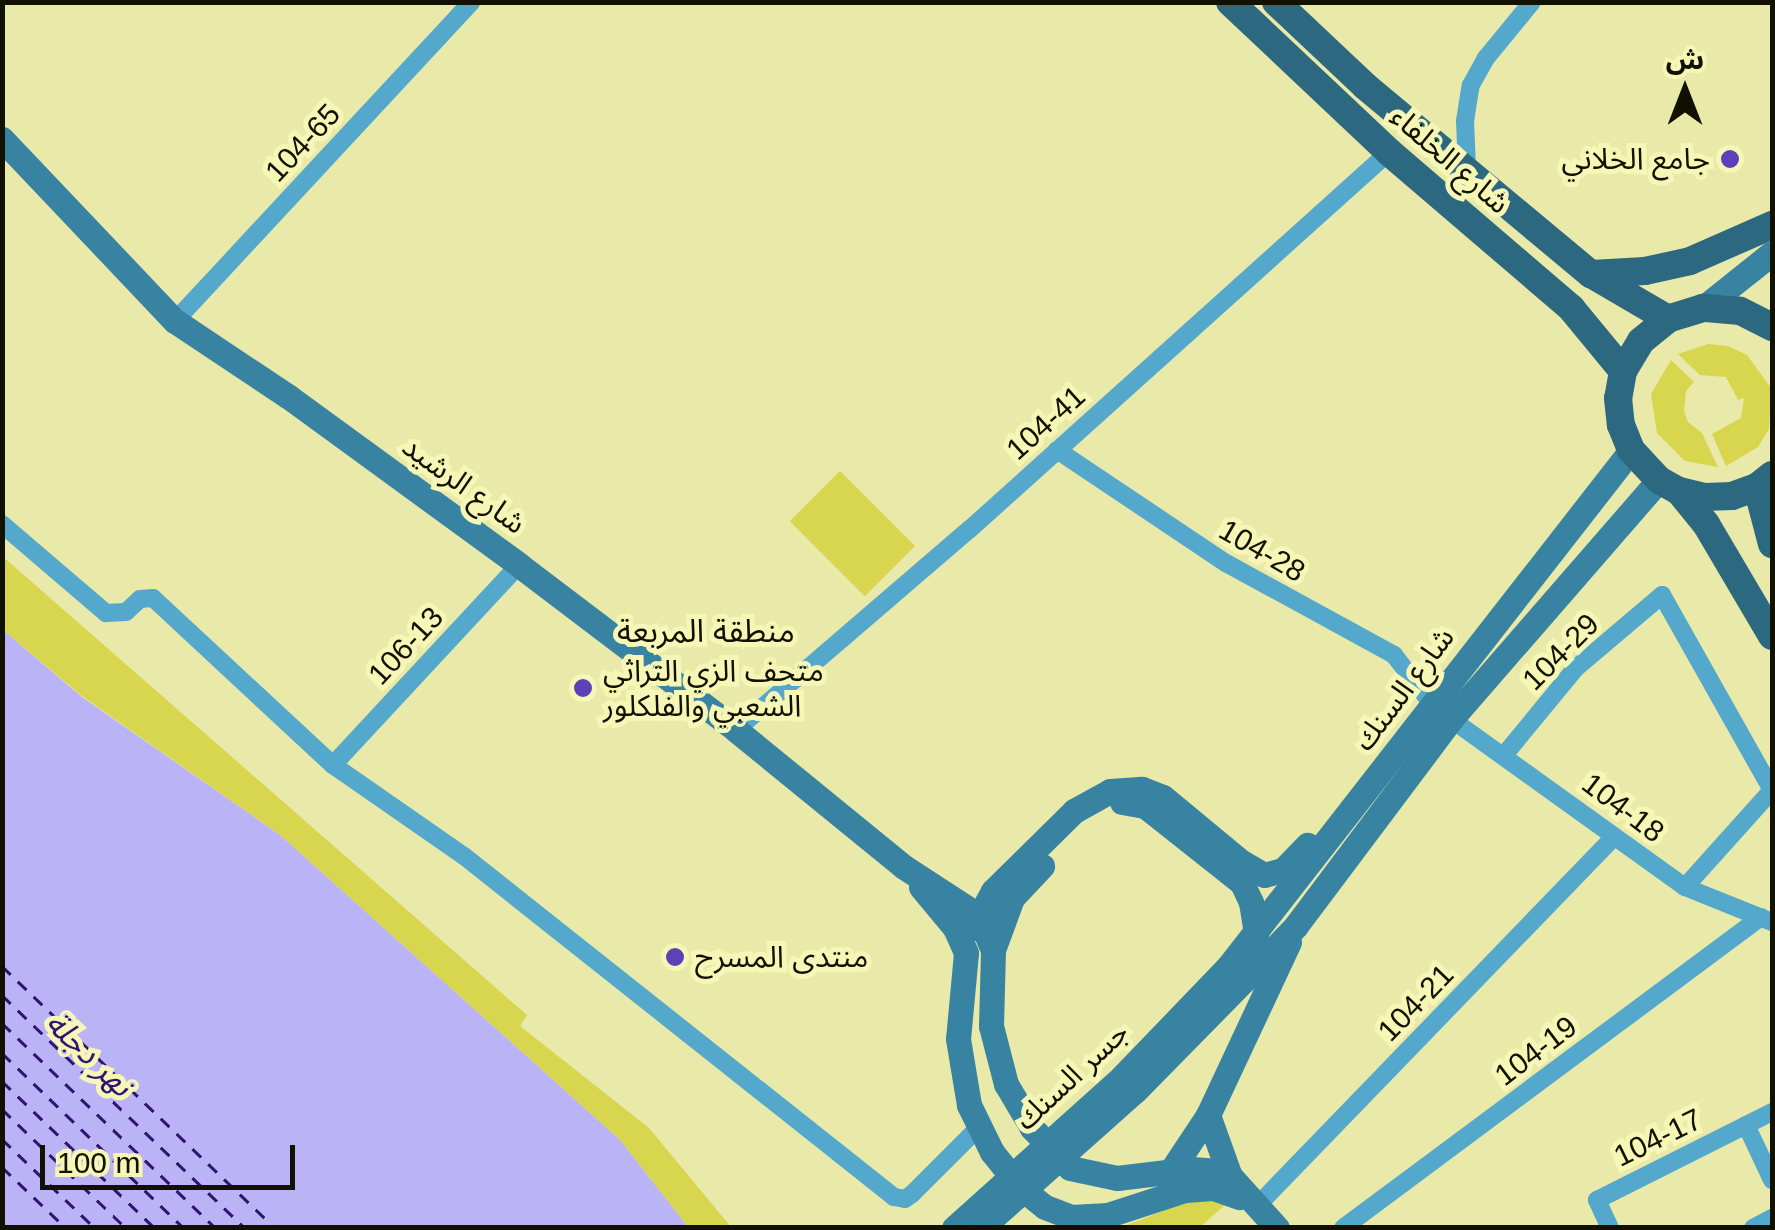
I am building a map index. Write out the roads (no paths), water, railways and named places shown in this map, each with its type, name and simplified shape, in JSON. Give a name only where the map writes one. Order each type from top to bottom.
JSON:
[{"type":"main road","name":"شارع الخلفاء","points":[[1230,2],[1389,152],[1571,308],[1624,371]]},
{"type":"main road","name":"شارع الخلفاء","points":[[1276,2],[1365,86],[1591,274],[1668,319]]},
{"type":"main road","name":"شارع الرشيد","points":[[2,139],[175,321],[289,397],[520,565],[736,730],[904,867],[978,914]]},
{"type":"main road","points":[[1591,274],[1644,271],[1690,261],[1772,225]]},
{"type":"main road","points":[[1772,253],[1703,308],[1668,319],[1641,341],[1624,371],[1618,398],[1621,425],[1631,450],[1706,524],[1772,636]]},
{"type":"main road","points":[[1703,308],[1740,311],[1772,327]]},
{"type":"main road","name":"شارع السنك","points":[[1236,974],[1295,927],[1441,712],[1631,450]]},
{"type":"main road","points":[[1669,486],[1706,498],[1732,496],[1765,481],[1772,544]]},
{"type":"main road","name":"شارع السنك","points":[[1236,974],[1256,935],[1377,777],[1669,486]]},
{"type":"main road","points":[[1257,1206],[1213,1188],[1154,1198],[1088,1218],[1071,1217],[1045,1207],[1020,1187],[992,1152],[960,1070],[964,962],[978,914],[1003,882],[1074,811],[1096,796],[1123,788],[1164,797],[1253,870],[1274,874],[1295,860],[1354,788],[1377,777]]},
{"type":"main road","points":[[1230,1176],[1204,1170],[1117,1178],[1070,1168],[1032,1128],[1006,1084],[991,1026],[992,961],[1012,898],[1082,821],[1101,808],[1124,802],[1154,812],[1242,883],[1251,902],[1256,935]]},
{"type":"main road","name":"شارع الرشيد","points":[[904,867],[955,928],[964,962]]},
{"type":"main road","points":[[937,888],[961,893],[1003,882]]},
{"type":"main road","points":[[978,914],[992,961]]},
{"type":"main road","points":[[1154,1198],[1208,1115],[1295,927]]},
{"type":"main road","points":[[964,962],[992,961]]},
{"type":"main road","name":"جسر السنك","points":[[954,1228],[1236,974]]},
{"type":"main road","name":"جسر السنك","points":[[981,1228],[1135,1091],[1236,974]]},
{"type":"main road","points":[[1208,1115],[1230,1176],[1278,1228]]},
{"type":"street","name":"104-65","points":[[175,321],[471,2]]},
{"type":"street","points":[[1467,168],[1465,121],[1471,85],[1486,58],[1532,2]]},
{"type":"street","name":"104-41","points":[[736,730],[1058,450],[1389,152]]},
{"type":"street","name":"104-28","points":[[1058,450],[1226,562],[1394,655],[1441,712]]},
{"type":"street","points":[[2,524],[106,613],[126,612],[140,599],[153,598],[333,765],[464,856],[894,1197],[905,1199],[912,1194],[980,1128]]},
{"type":"street","name":"106-13","points":[[333,765],[520,565]]},
{"type":"street","name":"104-29","points":[[1505,754],[1576,668],[1662,595],[1772,790]]},
{"type":"street","name":"104-18","points":[[1441,712],[1505,754],[1685,887],[1767,919]]},
{"type":"street","points":[[1685,887],[1772,790]]},
{"type":"street","name":"104-21","points":[[1257,1206],[1614,837]]},
{"type":"street","name":"104-19","points":[[1343,1228],[1767,919]]},
{"type":"street","name":"104-17","points":[[1610,1228],[1596,1200],[1772,1112]]},
{"type":"street","points":[[1746,1125],[1772,1180]]},
{"type":"street","points":[[1753,1228],[1772,1218]]},
{"type":"water","name":"نهر دجلة","points":[[3,630],[82,697],[280,835],[620,1140],[688,1227],[3,1227]]},
{"type":"place","name":"جامع الخلاني","points":[[1730,159]]},
{"type":"place","name":"متحف الزي التراثي الشعبي والفلكلور","points":[[583,688]]},
{"type":"place","name":"منتدى المسرح","points":[[675,957]]},
{"type":"district","name":"منطقة المربعة","points":[[706,631]]}]
